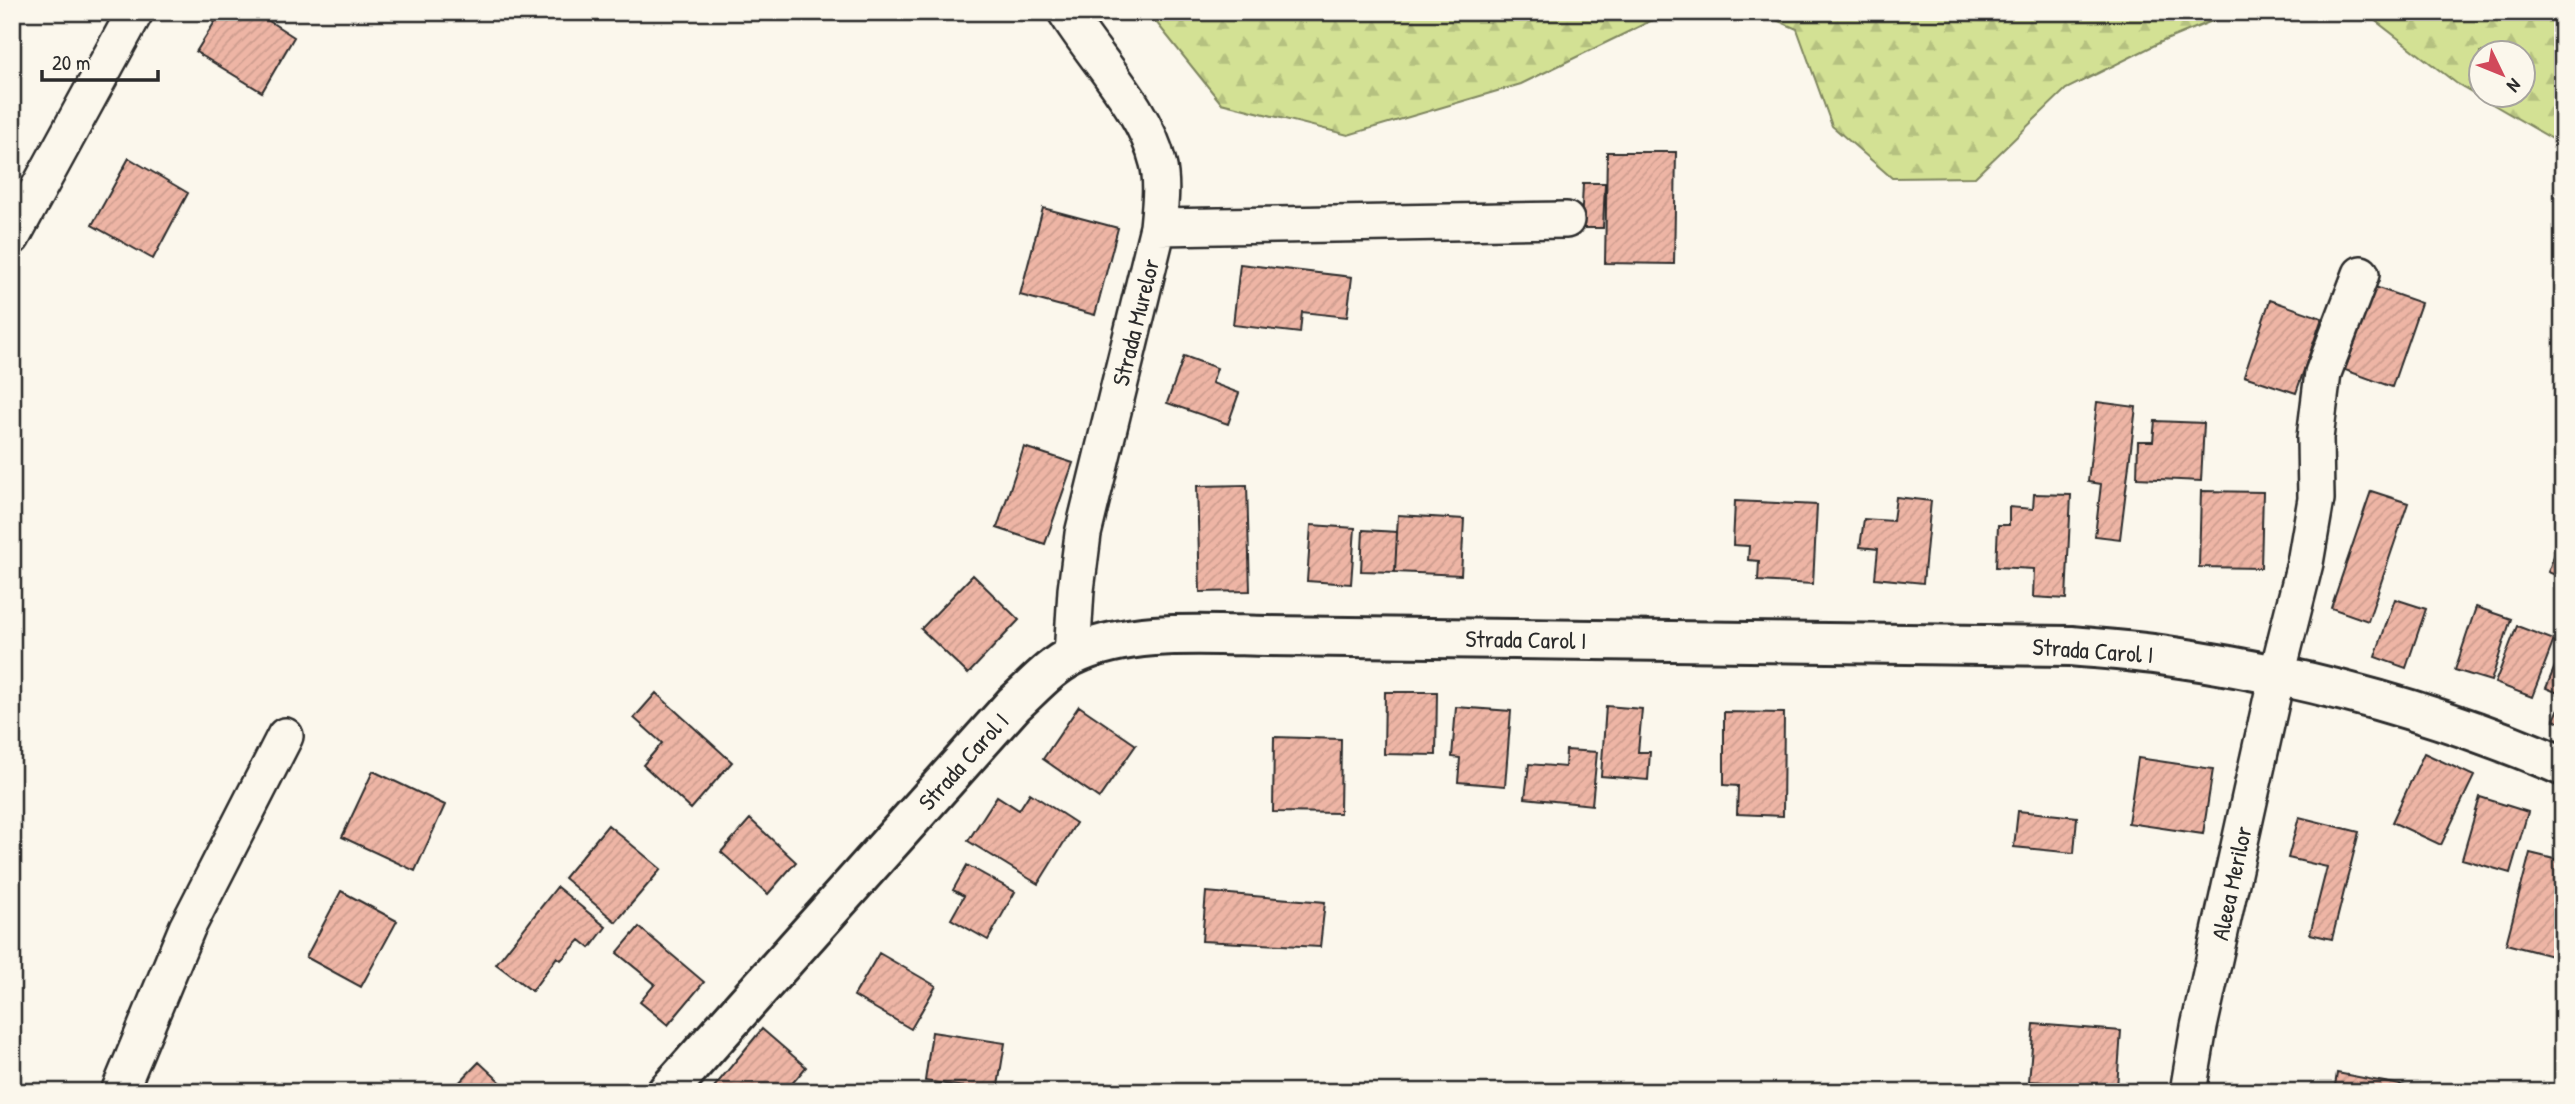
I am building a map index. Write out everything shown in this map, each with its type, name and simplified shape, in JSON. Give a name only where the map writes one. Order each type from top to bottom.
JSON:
[{"type":"main road","name":"Strada Carol I","points":[[667,1092],[1014,704],[1047,673],[1072,656],[1112,643],[1163,635],[2071,646],[2167,656],[2277,675],[2420,712],[2511,744],[2563,766]]},
{"type":"street","points":[[12,237],[135,12]]},
{"type":"street","name":"Strada Murelor","points":[[1066,12],[1141,121],[1158,163],[1161,198],[1158,227],[1083,534],[1072,656]]},
{"type":"street","points":[[1158,227],[1566,220]]},
{"type":"street","name":"Aleea Merilor","points":[[2188,1092],[2199,1027],[2277,675],[2305,564],[2316,499],[2315,438],[2323,373],[2361,274]]},
{"type":"street","points":[[119,1092],[187,928],[285,736]]},
{"type":"green space","points":[[1148,12],[1669,12],[1521,84],[1348,135],[1221,103]]},
{"type":"green space","points":[[1758,12],[2234,12],[2161,42],[2066,89],[1975,177],[1892,178],[1832,126],[1797,29]]},
{"type":"green space","points":[[2345,12],[2563,12],[2563,145],[2499,108],[2536,108],[2536,38],[2466,38],[2466,89],[2373,19]]},
{"type":"building","points":[[221,12],[255,12],[294,37],[262,92],[196,52]]},
{"type":"building","points":[[1607,152],[1676,152],[1674,264],[1605,263]]},
{"type":"building","points":[[129,158],[188,193],[153,259],[92,225]]},
{"type":"building","points":[[1583,183],[1605,183],[1603,228],[1581,228]]},
{"type":"building","points":[[1043,208],[1118,228],[1095,315],[1020,295]]},
{"type":"building","points":[[1240,264],[1352,277],[1347,317],[1302,312],[1300,333],[1233,325]]},
{"type":"building","points":[[2375,287],[2421,303],[2392,387],[2345,370]]},
{"type":"building","points":[[2270,300],[2322,318],[2296,393],[2244,376]]},
{"type":"building","points":[[1184,356],[1217,368],[1212,383],[1239,393],[1228,424],[1167,403]]},
{"type":"building","points":[[2097,402],[2136,407],[2120,539],[2095,536],[2101,484],[2088,482]]},
{"type":"building","points":[[2155,421],[2204,423],[2201,481],[2137,478],[2138,441],[2153,441]]},
{"type":"building","points":[[1024,447],[1073,463],[1045,544],[997,528]]},
{"type":"building","points":[[1247,485],[1250,591],[1200,592],[1197,486]]},
{"type":"building","points":[[2201,491],[2263,492],[2261,568],[2199,567]]},
{"type":"building","points":[[2371,491],[2408,503],[2368,621],[2331,608]]},
{"type":"building","points":[[2034,494],[2071,495],[2066,599],[2033,597],[2034,569],[1996,567],[1998,525],[2009,525],[2009,507],[2033,509]]},
{"type":"building","points":[[1896,497],[1931,501],[1923,583],[1875,578],[1878,549],[1860,547],[1864,519],[1893,521]]},
{"type":"building","points":[[1735,501],[1817,505],[1813,584],[1758,581],[1759,561],[1748,560],[1749,546],[1733,545]]},
{"type":"building","points":[[1398,515],[1464,519],[1461,575],[1395,572]]},
{"type":"building","points":[[1311,525],[1355,528],[1351,584],[1307,581]]},
{"type":"building","points":[[1363,530],[1397,532],[1395,572],[1361,571]]},
{"type":"building","points":[[2563,532],[2563,578],[2548,572]]},
{"type":"building","points":[[973,575],[1019,620],[968,674],[921,629]]},
{"type":"building","points":[[2395,599],[2426,609],[2406,668],[2375,657]]},
{"type":"building","points":[[2476,607],[2511,619],[2491,681],[2455,670]]},
{"type":"building","points":[[2517,626],[2554,640],[2532,697],[2495,683]]},
{"type":"building","points":[[2563,647],[2563,695],[2546,688]]},
{"type":"building","points":[[1385,692],[1437,692],[1436,755],[1384,754]]},
{"type":"building","points":[[656,693],[732,762],[691,809],[643,765],[662,743],[634,718]]},
{"type":"building","points":[[2563,699],[2563,723],[2554,720]]},
{"type":"building","points":[[1079,706],[1136,745],[1099,798],[1043,759]]},
{"type":"building","points":[[1606,706],[1642,709],[1638,752],[1650,752],[1648,780],[1601,776]]},
{"type":"building","points":[[1456,707],[1511,711],[1505,786],[1458,782],[1460,758],[1452,757]]},
{"type":"building","points":[[1724,712],[1784,713],[1783,816],[1737,814],[1738,786],[1724,785]]},
{"type":"building","points":[[1274,737],[1341,739],[1340,813],[1273,812]]},
{"type":"building","points":[[1566,750],[1597,752],[1592,805],[1525,798],[1529,764],[1565,767]]},
{"type":"building","points":[[2424,753],[2474,776],[2441,845],[2392,822]]},
{"type":"building","points":[[2138,758],[2213,769],[2203,834],[2128,823]]},
{"type":"building","points":[[373,771],[445,805],[415,871],[342,837]]},
{"type":"building","points":[[1030,793],[1076,823],[1038,884],[968,841],[997,796],[1019,810]]},
{"type":"building","points":[[2480,797],[2528,812],[2510,873],[2462,859]]},
{"type":"building","points":[[2018,811],[2077,817],[2074,853],[2014,847]]},
{"type":"building","points":[[2299,817],[2359,832],[2332,939],[2310,934],[2327,867],[2288,858]]},
{"type":"building","points":[[750,819],[796,862],[768,894],[721,852]]},
{"type":"building","points":[[608,825],[661,869],[616,922],[564,878]]},
{"type":"building","points":[[2530,853],[2563,861],[2563,949],[2560,958],[2506,944]]},
{"type":"building","points":[[967,865],[1015,892],[988,940],[951,919],[964,896],[953,890]]},
{"type":"building","points":[[557,887],[606,927],[590,948],[580,940],[561,960],[557,957],[532,991],[496,964]]},
{"type":"building","points":[[341,891],[397,921],[361,987],[306,957]]},
{"type":"building","points":[[1206,892],[1325,902],[1320,947],[1202,941]]},
{"type":"building","points":[[639,927],[704,982],[668,1025],[640,1002],[655,984],[617,953]]},
{"type":"building","points":[[879,953],[936,986],[911,1029],[854,996]]},
{"type":"building","points":[[2034,1024],[2121,1031],[2117,1087],[2029,1081]]},
{"type":"building","points":[[762,1029],[806,1067],[785,1092],[710,1092]]},
{"type":"building","points":[[932,1032],[1005,1043],[997,1092],[925,1081]]},
{"type":"building","points":[[479,1062],[508,1089],[505,1092],[450,1092]]},
{"type":"building","points":[[2337,1073],[2411,1087],[2410,1092],[2334,1092]]}]
